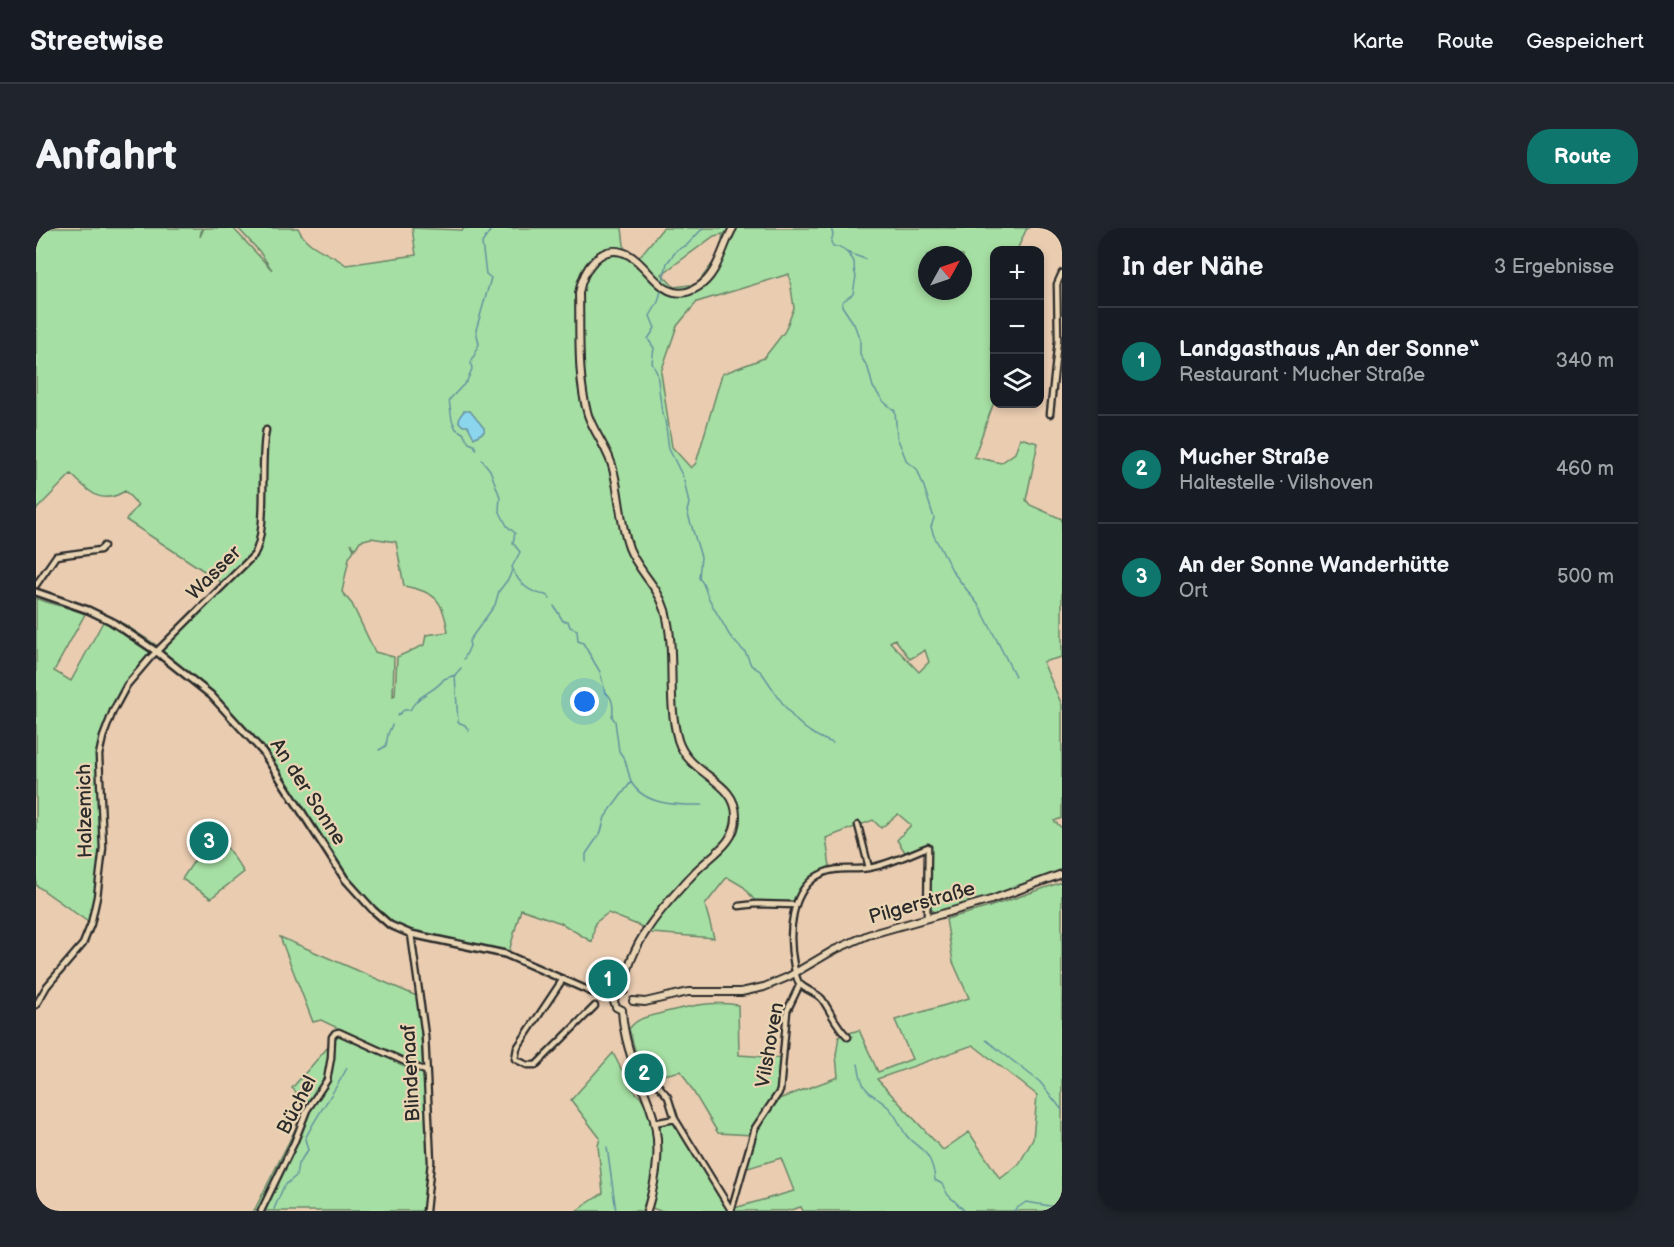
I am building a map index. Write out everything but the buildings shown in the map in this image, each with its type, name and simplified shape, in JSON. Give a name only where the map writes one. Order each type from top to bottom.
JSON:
[{"type":"main road","points":[[624,991],[628,965],[642,937],[688,880],[729,840],[735,825],[736,812],[733,801],[725,789],[689,762],[679,741],[664,607],[656,589],[631,554],[621,522],[611,462],[588,414],[582,370],[580,287],[585,271],[598,257],[607,252],[621,252],[632,257],[663,287],[680,292],[692,290],[711,274],[733,228]]},
{"type":"main road","name":"Pilgerstraße","points":[[795,973],[834,950],[868,935],[1014,892],[1062,874]]},
{"type":"main road","points":[[633,1001],[645,1002],[688,992],[741,991],[764,987],[795,973]]},
{"type":"main road","points":[[622,1010],[616,1007],[614,998],[617,993],[624,991],[633,1001]]},
{"type":"main road","points":[[622,1010],[630,1006],[633,1001]]},
{"type":"main road","points":[[622,1010],[630,1058],[651,1108],[658,1145],[657,1166],[647,1211]]},
{"type":"street","points":[[1050,414],[1058,330],[1057,284],[1062,273]]},
{"type":"street","name":"Wasser","points":[[157,652],[254,555],[257,549],[261,532],[263,442],[266,430]]},
{"type":"street","points":[[36,585],[56,556],[100,550],[104,546]]},
{"type":"street","name":"An der Sonne","points":[[36,592],[88,610],[111,621],[157,652],[211,695],[252,739],[281,777],[351,885],[390,925],[411,934],[505,954],[594,993],[614,998]]},
{"type":"street","name":"Halzemich","points":[[36,1005],[47,986],[83,944],[88,933],[97,897],[103,848],[99,765],[103,736],[119,697],[157,652]]},
{"type":"street","points":[[858,825],[869,868]]},
{"type":"street","points":[[739,906],[796,905],[805,889],[820,874],[834,869],[869,868],[928,847],[927,917]]},
{"type":"street","name":"Vilshoven","points":[[796,905],[791,936],[795,973],[800,984],[818,995],[840,1030],[848,1037]]},
{"type":"street","name":"Blindenaaf","points":[[411,934],[425,1035],[431,1162],[426,1211]]},
{"type":"street","points":[[563,979],[517,1048],[515,1059],[527,1065],[536,1065],[595,1005]]},
{"type":"street","name":"Vilshoven","points":[[731,1211],[755,1128],[780,1091],[787,1011],[800,984]]},
{"type":"street","name":"Büchel","points":[[261,1211],[294,1143],[307,1110],[327,1080],[332,1058],[332,1037],[335,1033],[339,1032],[425,1071]]},
{"type":"street","name":"Vilshoven","points":[[659,1086],[668,1097],[675,1119],[731,1211]]},
{"type":"street","points":[[654,1123],[675,1119]]},
{"type":"green space","points":[[36,228],[202,228],[200,237],[204,228],[233,228],[272,270],[259,251],[238,228],[298,228],[313,246],[346,265],[416,255],[412,228],[462,230],[465,228],[622,228],[625,253],[636,261],[663,228],[1029,228],[1019,246],[990,246],[990,408],[992,408],[974,457],[1001,463],[1015,453],[1020,438],[1038,443],[1026,500],[1030,505],[1062,519],[1062,657],[1043,662],[1062,705],[1062,818],[1054,821],[1062,828],[1062,872],[934,913],[930,907],[928,847],[907,855],[897,840],[911,825],[898,814],[881,828],[873,820],[826,838],[830,867],[811,878],[793,903],[755,901],[744,887],[727,877],[705,905],[714,938],[652,933],[608,913],[595,923],[592,942],[561,923],[521,909],[508,955],[395,928],[356,892],[281,777],[226,710],[157,652],[127,685],[113,711],[99,755],[103,848],[91,924],[36,885],[36,598],[85,614],[54,671],[71,681],[104,620],[120,630],[124,624],[159,647],[221,582],[126,520],[138,505],[125,491],[116,496],[101,497],[89,491],[71,474],[36,510]],"holes":[[[723,234],[719,255],[697,284],[674,287],[662,274],[714,236]],[[789,274],[794,308],[785,331],[764,358],[722,374],[696,463],[691,468],[672,447],[661,372],[677,326],[697,302]],[[371,538],[396,542],[404,586],[424,591],[436,599],[444,612],[446,621],[448,632],[426,635],[424,645],[397,657],[395,695],[393,696],[394,657],[375,652],[352,604],[342,592],[349,558],[354,550],[351,543],[355,549],[360,541]],[[895,639],[910,659],[925,650],[929,662],[919,672],[890,642]]]},
{"type":"green space","points":[[210,837],[226,846],[244,872],[211,898],[182,879]]},
{"type":"green space","points":[[1062,882],[1062,1211],[803,1211],[801,1207],[787,1211],[660,1211],[644,1205],[642,1211],[576,1211],[603,1193],[598,1146],[600,1138],[571,1100],[613,1053],[630,1086],[650,1108],[654,1123],[675,1119],[731,1209],[794,1191],[781,1158],[742,1170],[752,1135],[718,1133],[681,1071],[659,1076],[650,1081],[637,1057],[629,1029],[636,1022],[691,1006],[738,1005],[739,1055],[784,1058],[776,1100],[838,1077],[836,1055],[839,1036],[859,1030],[878,1072],[912,1059],[895,1020],[969,998],[953,962],[946,919]],"holes":[[[973,1045],[1037,1095],[1033,1139],[1019,1164],[1000,1179],[969,1132],[943,1150],[877,1079]]]},
{"type":"green space","points":[[280,937],[419,997],[423,1069],[321,1020],[313,1022]]},
{"type":"green space","points":[[339,1034],[423,1072],[431,1162],[426,1211],[254,1211],[308,1104],[292,1088],[329,1046],[334,1045],[335,1036]]},
{"type":"water","points":[[464,411],[470,411],[484,428],[484,432],[474,438],[468,426],[463,426],[459,422]]},
{"type":"waterway","points":[[476,449],[463,433],[456,429],[449,400],[467,381],[479,344],[476,330],[491,278],[486,274],[482,243],[492,228]]},
{"type":"waterway","points":[[663,281],[667,263],[677,250],[687,245],[703,228]]},
{"type":"waterway","points":[[831,228],[833,247],[840,247],[852,258],[856,276],[853,294],[842,302],[842,306],[854,324],[860,340],[860,355],[868,368],[873,387],[883,401],[895,411],[897,437],[907,462],[917,469],[924,487],[934,518],[931,527],[934,536],[953,572],[980,607],[1015,676]]},
{"type":"waterway","points":[[846,252],[865,259]]},
{"type":"waterway","points":[[661,291],[650,316],[655,328],[648,339],[654,348],[652,363],[657,373],[669,449],[683,477]]},
{"type":"waterway","points":[[482,460],[490,470],[500,497],[499,510],[507,526],[515,533],[513,543],[520,552],[512,567],[525,586],[550,599]]},
{"type":"waterway","points":[[684,480],[689,504],[687,511],[701,557],[699,578],[714,608],[730,636],[745,652],[751,665],[762,673],[791,715],[809,731],[833,743]]},
{"type":"waterway","points":[[464,659],[470,646],[469,641],[495,605],[499,591],[512,570]]},
{"type":"waterway","points":[[554,606],[563,621],[568,621],[570,627],[577,630],[578,641],[583,643],[600,672],[605,692],[612,703],[612,717],[615,721],[619,751],[625,760],[631,782],[605,817],[601,832],[586,854],[586,862]]},
{"type":"waterway","points":[[461,668],[455,675],[458,722],[465,725],[469,731]]},
{"type":"waterway","points":[[397,716],[404,710],[410,710],[417,700],[444,679],[455,675]]},
{"type":"waterway","points":[[379,750],[386,746],[392,725]]},
{"type":"waterway","points":[[631,782],[637,790],[653,800],[673,804],[702,805]]},
{"type":"waterway","points":[[986,1040],[1040,1082],[1062,1110]]},
{"type":"waterway","points":[[858,1064],[864,1086],[891,1110],[908,1137],[929,1158],[935,1180],[942,1184],[948,1195],[965,1211]]},
{"type":"waterway","points":[[274,1209],[284,1186],[296,1176],[298,1164],[308,1150],[305,1139],[347,1068]]},
{"type":"waterway","points":[[607,1147],[616,1211]]},
{"type":"waterway","points":[[1013,1211],[1026,1202],[1062,1208]]},
{"type":"place","name":"An der Sonne Wanderhütte","points":[[209,841]]},
{"type":"place","name":"Landgasthaus „An der Sonne“","points":[[608,979]]},
{"type":"place","name":"Mucher Straße","points":[[644,1073]]}]
